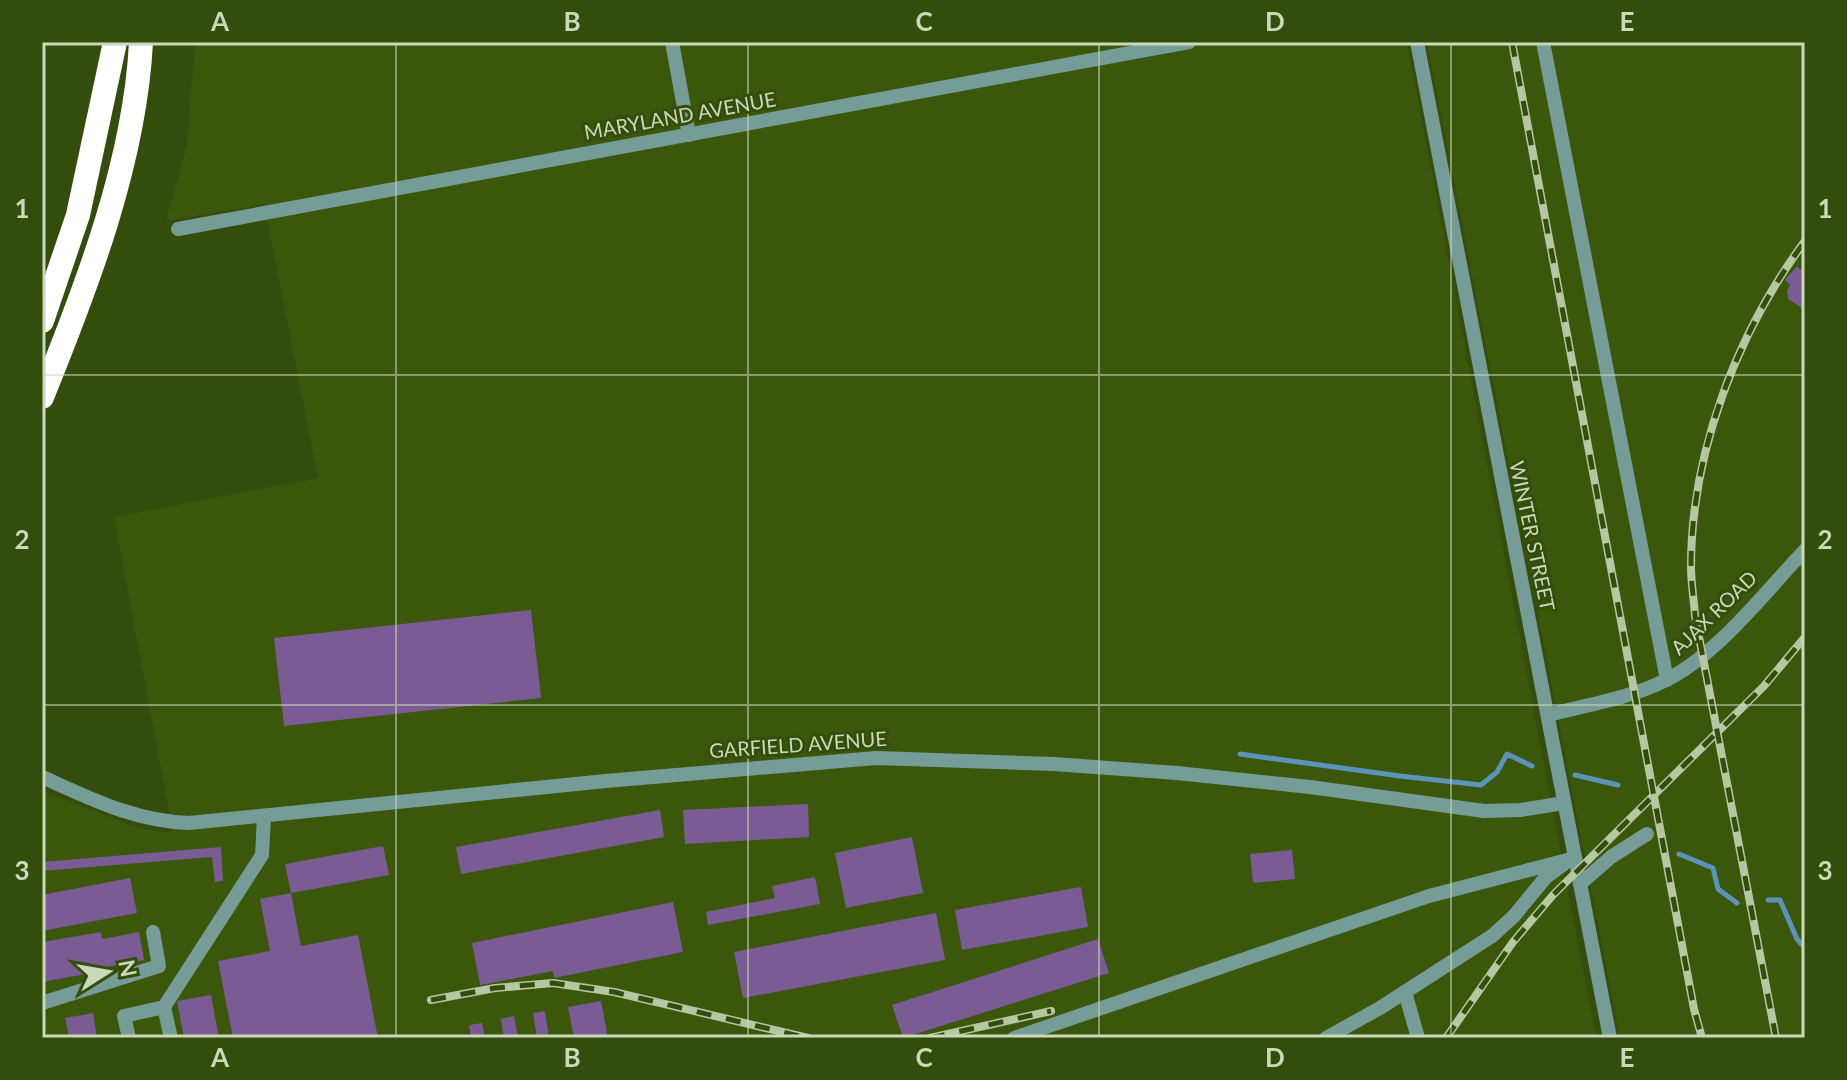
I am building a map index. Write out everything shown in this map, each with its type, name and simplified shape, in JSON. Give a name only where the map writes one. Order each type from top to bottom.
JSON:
[{"type":"highway","points":[[42,321],[78,215],[115,42]]},
{"type":"highway","points":[[42,397],[84,293],[123,163],[141,42]]},
{"type":"street","points":[[672,42],[689,135]]},
{"type":"street","name":"MARYLAND AVENUE","points":[[178,229],[1189,42]]},
{"type":"street","name":"WINTER STREET","points":[[1417,42],[1610,1038]]},
{"type":"street","points":[[1543,42],[1667,680]]},
{"type":"street","name":"AJAX ROAD","points":[[1548,715],[1635,692],[1667,680],[1704,655],[1805,550]]},
{"type":"street","name":"GARFIELD AVENUE","points":[[42,777],[115,809],[148,819],[189,823],[876,758],[1039,763],[1165,772],[1310,787],[1484,811],[1521,810],[1564,803]]},
{"type":"street","points":[[129,1038],[124,1016],[164,1007],[262,855],[264,817]]},
{"type":"street","points":[[1580,884],[1611,857],[1647,834]]},
{"type":"street","points":[[1326,1038],[1405,992],[1500,929],[1546,877],[1575,858]]},
{"type":"street","points":[[1014,1038],[1429,896],[1575,858]]},
{"type":"street","points":[[42,1003],[159,966],[153,932]]},
{"type":"street","points":[[1405,992],[1418,1038]]},
{"type":"street","points":[[164,1007],[171,1038]]},
{"type":"shaded area","points":[[195,42],[1407,42],[1596,1038],[42,1038],[42,791],[138,828],[173,833],[114,517],[318,478],[264,204],[166,221],[187,144]]},
{"type":"shaded area","points":[[1427,42],[1805,42],[1805,1038],[1620,1038]]},
{"type":"building","points":[[1805,264],[1805,310],[1788,299],[1790,285],[1785,280],[1797,266],[1801,270]]},
{"type":"building","points":[[531,610],[541,698],[284,726],[274,638]]},
{"type":"building","points":[[808,804],[809,837],[685,844],[683,810]]},
{"type":"building","points":[[660,810],[664,837],[461,874],[456,847]]},
{"type":"building","points":[[912,837],[923,893],[846,908],[835,853]]},
{"type":"building","points":[[383,846],[389,875],[291,893],[285,864]]},
{"type":"building","points":[[221,847],[223,881],[215,882],[212,857],[42,871],[42,862]]},
{"type":"building","points":[[1292,850],[1295,879],[1253,883],[1250,854]]},
{"type":"building","points":[[815,877],[820,904],[708,925],[706,912],[775,898],[772,886]]},
{"type":"building","points":[[130,878],[137,913],[42,931],[42,895]]},
{"type":"building","points":[[1081,887],[1088,927],[962,950],[955,910]]},
{"type":"building","points":[[291,893],[301,946],[358,935],[378,1038],[233,1038],[218,961],[270,951],[260,899]]},
{"type":"building","points":[[673,902],[683,952],[554,978],[553,971],[480,985],[472,943]]},
{"type":"building","points":[[936,913],[945,960],[743,998],[734,952]]},
{"type":"building","points":[[101,932],[102,939],[139,932],[144,960],[42,982],[42,942]]},
{"type":"building","points":[[1098,939],[1109,973],[903,1038],[892,1005]]},
{"type":"building","points":[[211,995],[219,1038],[184,1038],[177,1001]]},
{"type":"building","points":[[601,1001],[608,1038],[574,1038],[568,1007]]},
{"type":"building","points":[[545,1011],[549,1038],[537,1038],[533,1013]]},
{"type":"building","points":[[93,1013],[97,1038],[69,1038],[65,1018]]},
{"type":"building","points":[[514,1016],[518,1038],[504,1038],[501,1019]]},
{"type":"building","points":[[482,1023],[485,1038],[471,1038],[469,1025]]},
{"type":"waterway","points":[[1240,754],[1481,785],[1497,772],[1507,754],[1532,766]]},
{"type":"waterway","points":[[1575,775],[1618,785]]},
{"type":"waterway","points":[[1679,854],[1713,868],[1718,889],[1737,903]]},
{"type":"waterway","points":[[1768,900],[1780,900],[1797,939],[1805,948]]},
{"type":"railway","points":[[1512,42],[1694,1009],[1702,1038]]},
{"type":"railway","points":[[1776,1038],[1695,616],[1691,567],[1699,480],[1722,395],[1758,315],[1805,241]]},
{"type":"railway","points":[[1446,1038],[1513,942],[1553,895],[1764,686],[1805,637]]},
{"type":"railway","points":[[431,1000],[495,988],[553,983],[614,992],[808,1038]]},
{"type":"railway","points":[[930,1038],[1051,1011]]}]
